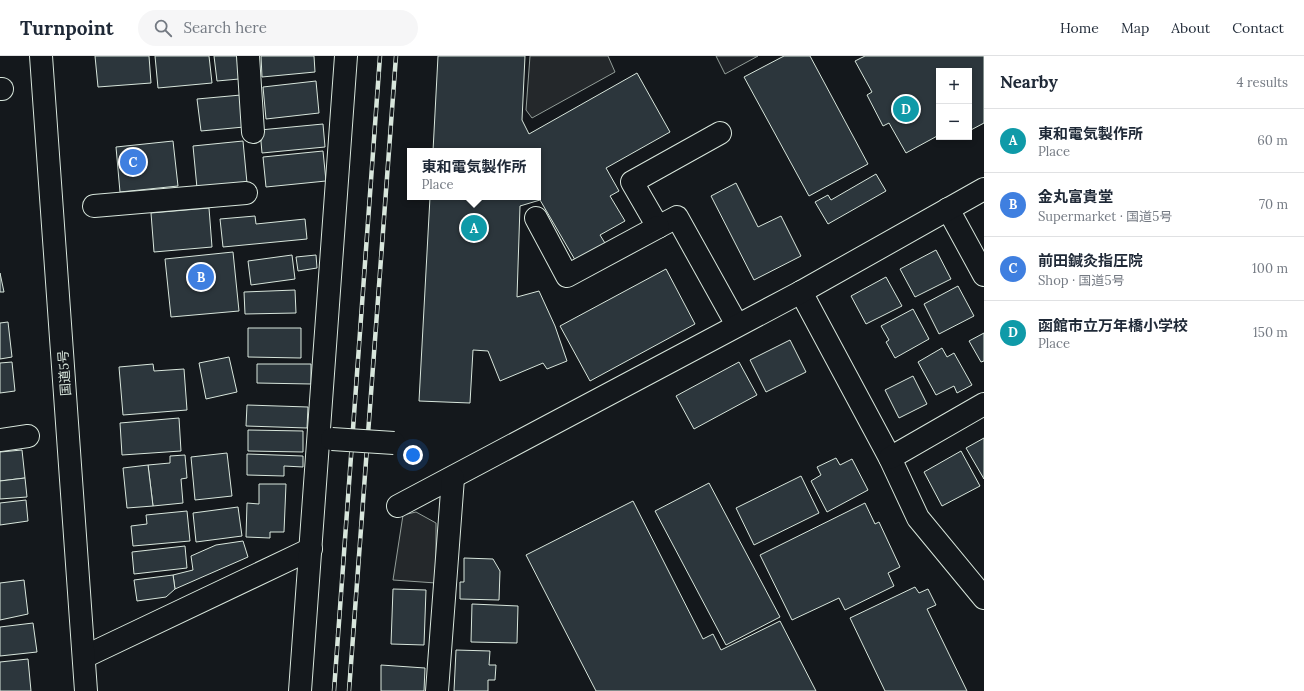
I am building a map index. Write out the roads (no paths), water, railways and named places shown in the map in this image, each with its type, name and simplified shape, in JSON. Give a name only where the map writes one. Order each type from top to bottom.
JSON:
[{"type":"main road","name":"国道5号","points":[[41,56],[86,691]]},
{"type":"main road","points":[[248,56],[253,132]]},
{"type":"main road","points":[[300,691],[346,56]]},
{"type":"main road","points":[[658,227],[632,182],[720,133]]},
{"type":"main road","points":[[398,506],[801,292],[984,190]]},
{"type":"main road","points":[[94,206],[246,193]]},
{"type":"main road","points":[[948,209],[984,275]]},
{"type":"main road","points":[[536,218],[567,276],[677,217],[737,325]]},
{"type":"main road","points":[[801,292],[890,458],[918,518],[984,598]]},
{"type":"main road","points":[[890,458],[984,404]]},
{"type":"main road","points":[[0,440],[28,436]]},
{"type":"main road","points":[[332,439],[394,443]]},
{"type":"main road","points":[[437,691],[453,478]]},
{"type":"main road","points":[[84,657],[311,549]]},
{"type":"railway","points":[[334,691],[380,56]]},
{"type":"railway","points":[[349,691],[396,56]]},
{"type":"place","name":"函館市立万年橋小学校","points":[[906,109]]},
{"type":"place","name":"前田鍼灸指圧院","points":[[133,162]]},
{"type":"place","name":"東和電気製作所","points":[[474,228]]},
{"type":"place","name":"金丸富貴堂","points":[[201,277]]}]
